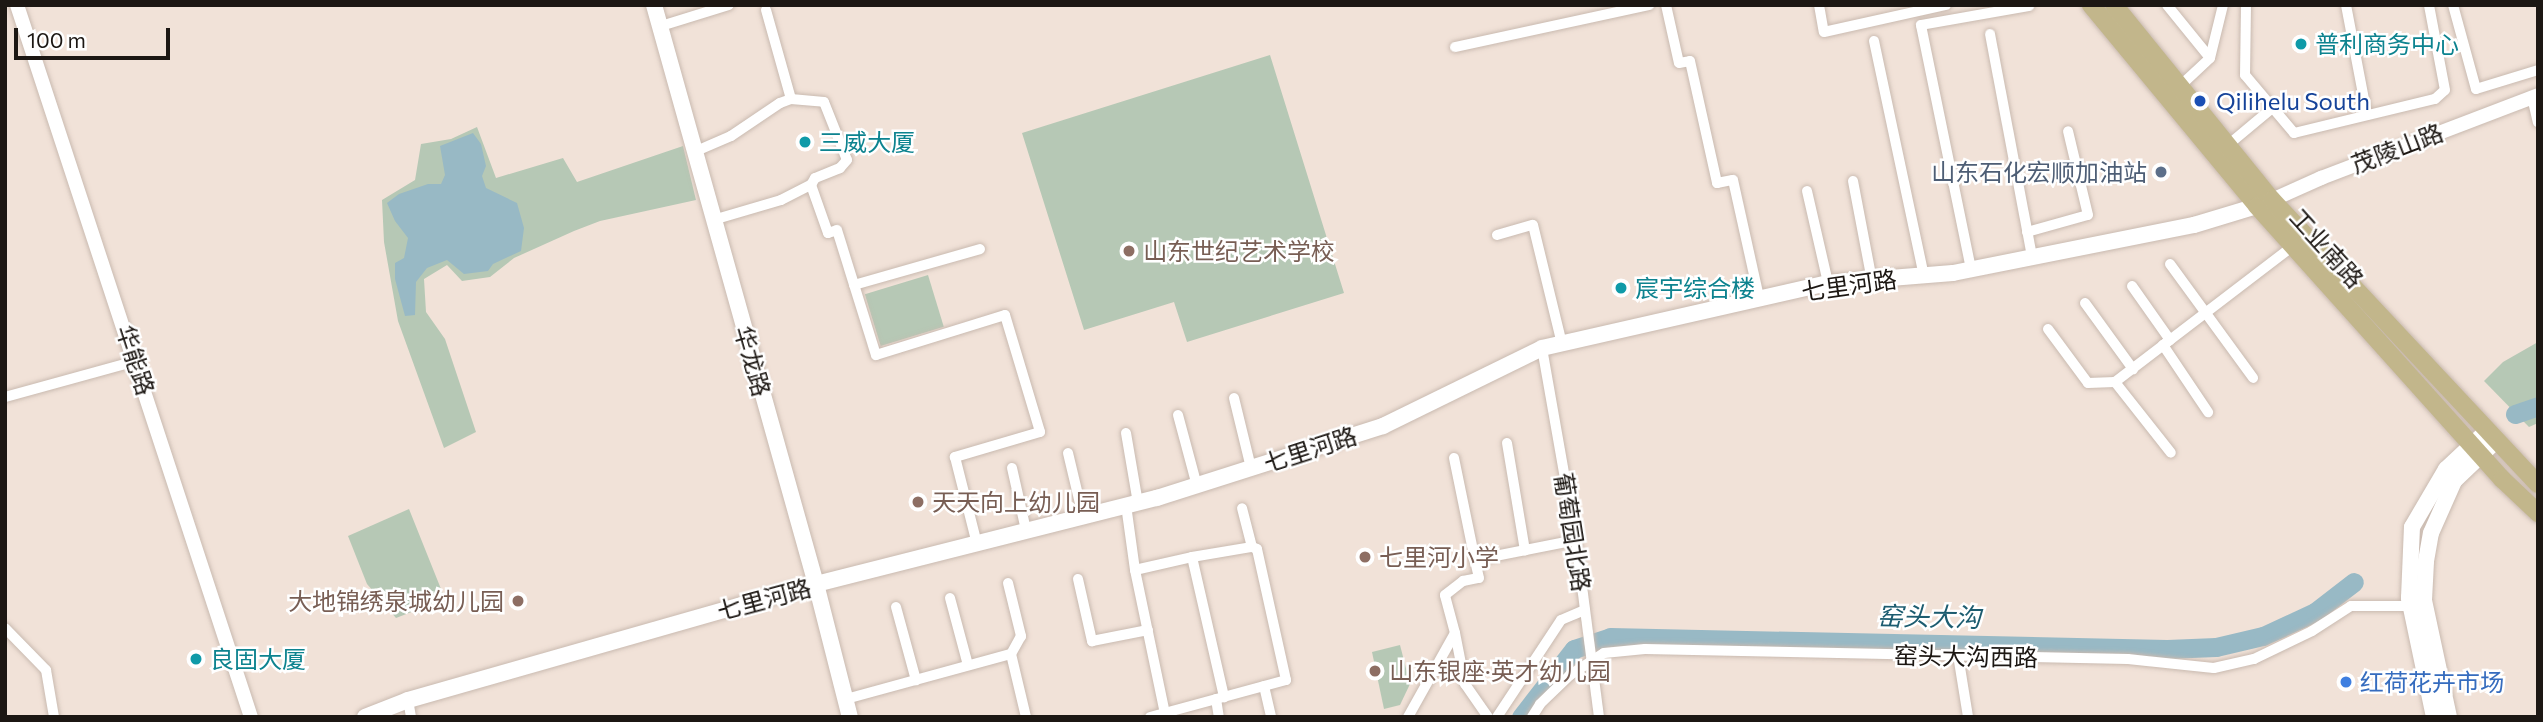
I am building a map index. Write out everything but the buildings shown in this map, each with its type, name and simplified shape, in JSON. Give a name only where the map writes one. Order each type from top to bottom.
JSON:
[{"type":"main road","name":"华龙路","points":[[654,5],[816,584],[850,717]]},
{"type":"main road","name":"工业南路","points":[[2091,5],[2265,203],[2538,484]]},
{"type":"main road","name":"工业南路","points":[[2114,5],[2228,145],[2293,246],[2538,513]]},
{"type":"main road","name":"七里河路","points":[[365,717],[408,700],[816,584],[1132,504],[1251,468],[1383,426],[1542,348],[1759,297],[1828,284],[1971,269],[2182,227],[2265,203]]},
{"type":"main road","points":[[2434,717],[2411,606],[2413,527],[2442,474],[2492,435]]},
{"type":"main road","points":[[2449,717],[2424,600],[2426,561],[2431,533],[2454,481],[2477,449]]},
{"type":"street","name":"华能路","points":[[16,5],[136,361],[251,717]]},
{"type":"street","points":[[661,26],[729,5]]},
{"type":"street","points":[[1455,47],[1650,5]]},
{"type":"street","points":[[1666,5],[1679,63],[1690,61],[1717,183],[1733,180],[1759,297]]},
{"type":"street","points":[[1819,5],[1824,32],[1946,5]]},
{"type":"street","points":[[1971,269],[1922,25],[2028,6],[2032,10],[2039,5]]},
{"type":"street","points":[[2167,5],[2210,58]]},
{"type":"street","points":[[2179,87],[2210,58],[2223,5]]},
{"type":"street","points":[[2246,5],[2245,75],[2294,133],[2435,99],[2445,90],[2429,5]]},
{"type":"street","points":[[2346,5],[2367,115]]},
{"type":"street","points":[[2453,5],[2476,89],[2538,70]]},
{"type":"street","points":[[766,10],[791,99]]},
{"type":"street","points":[[1990,34],[2032,257]]},
{"type":"street","points":[[1874,41],[1924,276]]},
{"type":"street","points":[[2535,96],[2538,122]]},
{"type":"street","name":"茂陵山路","points":[[2265,203],[2321,178],[2535,96]]},
{"type":"street","points":[[694,152],[731,136],[771,107],[791,99],[824,102],[847,160],[840,169],[815,178],[811,185],[780,200],[713,220]]},
{"type":"street","points":[[2228,145],[2271,109]]},
{"type":"street","points":[[2027,232],[2088,215],[2068,131]]},
{"type":"street","points":[[1853,181],[1872,281]]},
{"type":"street","points":[[811,185],[828,233],[837,230],[876,355],[1004,315],[1040,432],[955,457],[977,544]]},
{"type":"street","points":[[1807,191],[1828,284]]},
{"type":"street","points":[[1497,235],[1533,225],[1562,344]]},
{"type":"street","points":[[2048,329],[2088,383],[2115,382],[2293,246]]},
{"type":"street","points":[[854,285],[980,248]]},
{"type":"street","points":[[2170,264],[2253,378]]},
{"type":"street","points":[[2132,286],[2208,412]]},
{"type":"street","points":[[2085,303],[2133,369]]},
{"type":"street","name":"葡萄园北路","points":[[1542,348],[1576,540],[1600,717]]},
{"type":"street","points":[[5,397],[136,361]]},
{"type":"street","points":[[2115,382],[2171,453]]},
{"type":"street","points":[[1234,398],[1251,468]]},
{"type":"street","points":[[1178,415],[1196,485]]},
{"type":"street","points":[[1126,433],[1135,570],[1165,713]]},
{"type":"street","points":[[1507,443],[1525,550]]},
{"type":"street","points":[[1068,453],[1083,516]]},
{"type":"street","points":[[1454,458],[1479,578],[1463,581],[1445,594],[1465,684],[1488,717]]},
{"type":"street","points":[[1012,468],[1026,530]]},
{"type":"street","points":[[1242,508],[1252,547]]},
{"type":"street","points":[[1475,560],[1576,540]]},
{"type":"street","points":[[1135,570],[1192,557],[1252,547],[1257,549],[1286,680],[1150,717]]},
{"type":"street","points":[[1192,557],[1220,698],[1219,717]]},
{"type":"street","points":[[1079,579],[1092,641],[1148,630]]},
{"type":"street","points":[[1008,583],[1021,636],[1011,654],[1027,717]]},
{"type":"street","points":[[950,598],[968,665]]},
{"type":"street","name":"窑头大沟西路","points":[[1532,717],[1540,705],[1570,675],[1604,653],[1645,649],[2128,659],[2214,668],[2254,659],[2312,631],[2351,606],[2411,606]]},
{"type":"street","points":[[896,607],[916,680]]},
{"type":"street","points":[[1497,717],[1561,620],[1585,610]]},
{"type":"street","points":[[5,628],[46,670],[54,717]]},
{"type":"street","points":[[1408,717],[1455,633]]},
{"type":"street","points":[[846,699],[1011,654]]},
{"type":"street","points":[[1958,655],[1968,717]]},
{"type":"street","points":[[1264,686],[1271,717]]},
{"type":"street","points":[[408,700],[411,717]]},
{"type":"green space","points":[[1270,55],[1344,293],[1187,342],[1174,302],[1084,330],[1022,133]]},
{"type":"green space","points":[[477,127],[496,178],[563,158],[577,182],[683,146],[696,200],[600,221],[514,258],[490,277],[462,281],[447,265],[424,279],[426,312],[445,339],[476,432],[444,448],[398,321],[384,242],[382,200],[415,180],[421,144],[451,139]]},
{"type":"green space","points":[[928,275],[944,327],[881,346],[865,294]]},
{"type":"green space","points":[[2538,342],[2538,423],[2529,427],[2484,381],[2503,362]]},
{"type":"green space","points":[[409,509],[445,599],[396,618],[367,584],[348,536]]},
{"type":"green space","points":[[1400,645],[1410,684],[1400,705],[1384,709],[1372,652]]},
{"type":"water","points":[[473,133],[481,144],[486,166],[482,176],[486,188],[517,203],[524,228],[521,251],[493,264],[488,271],[464,274],[447,260],[427,268],[416,282],[415,315],[405,316],[395,279],[395,263],[404,258],[408,238],[395,221],[387,203],[399,194],[428,184],[441,184],[445,175],[440,146]]},
{"type":"waterway","name":"窑头大沟","points":[[2515,414],[2538,406]]},
{"type":"waterway","name":"窑头大沟","points":[[1521,717],[1574,649],[1610,637],[2167,649],[2216,647],[2263,636],[2315,612],[2354,582]]},
{"type":"place","name":"普利商务中心","points":[[2301,44]]},
{"type":"place","name":"Qilihelu South","points":[[2200,101]]},
{"type":"place","name":"三威大厦","points":[[805,142]]},
{"type":"place","name":"山东石化宏顺加油站","points":[[2161,172]]},
{"type":"place","name":"山东世纪艺术学校","points":[[1129,251]]},
{"type":"place","name":"宸宇综合楼","points":[[1621,288]]},
{"type":"place","name":"天天向上幼儿园","points":[[918,502]]},
{"type":"place","name":"七里河小学","points":[[1365,557]]},
{"type":"place","name":"大地锦绣泉城幼儿园","points":[[518,601]]},
{"type":"place","name":"良固大厦","points":[[196,659]]},
{"type":"place","name":"山东银座·英才幼儿园","points":[[1375,671]]},
{"type":"place","name":"红荷花卉市场","points":[[2346,682]]}]
